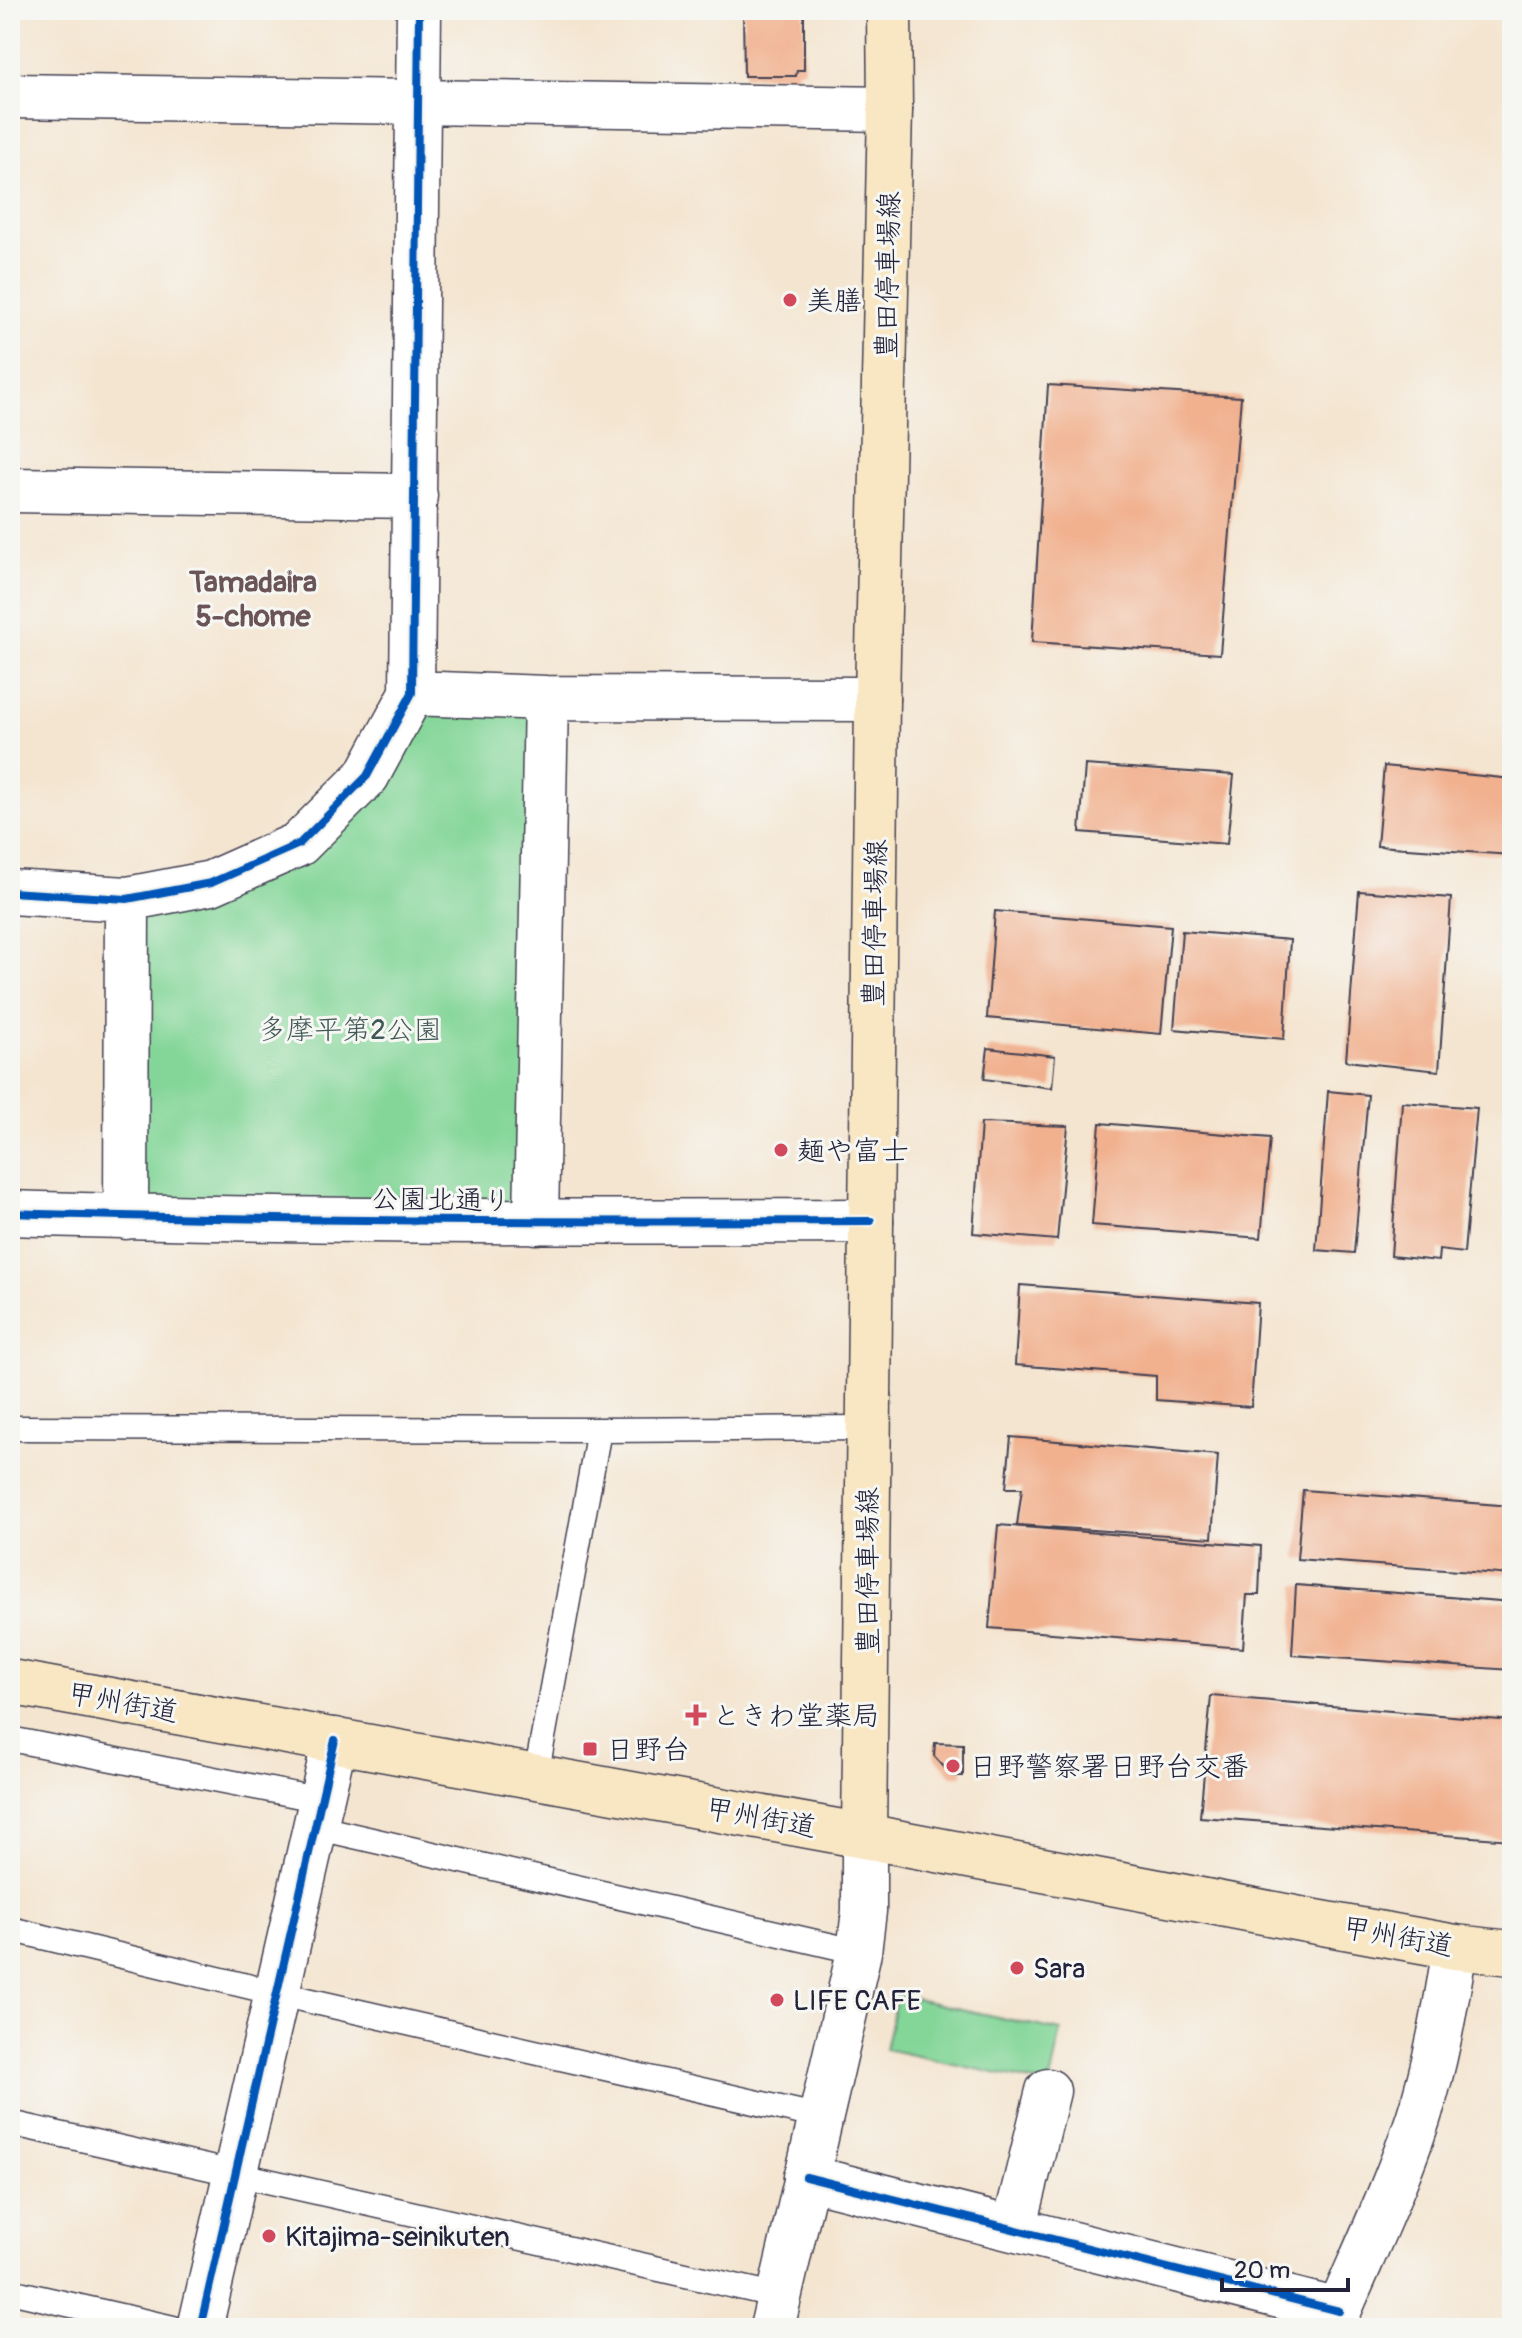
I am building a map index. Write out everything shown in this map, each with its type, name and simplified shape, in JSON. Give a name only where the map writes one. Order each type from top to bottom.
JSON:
[{"type":"main road","name":"豊田停車場線","points":[[864,1836],[877,699],[890,109],[889,10]]},
{"type":"main road","name":"甲州街道","points":[[10,1682],[864,1836],[1455,1947],[1512,1953]]},
{"type":"street","points":[[10,892],[127,899],[211,883],[299,844],[367,776],[412,693],[419,10]]},
{"type":"street","points":[[10,96],[890,109]]},
{"type":"street","points":[[10,490],[415,496]]},
{"type":"street","points":[[412,693],[546,698],[877,699]]},
{"type":"street","points":[[536,1222],[546,698]]},
{"type":"street","points":[[126,1217],[127,899]]},
{"type":"street","name":"公園北通り","points":[[10,1213],[536,1222],[871,1221]]},
{"type":"street","points":[[200,2328],[335,1740]]},
{"type":"street","points":[[775,2312],[859,1952],[864,1911],[864,1836]]},
{"type":"street","points":[[806,2177],[1014,2229],[1334,2320],[1400,2168],[1419,2116],[1439,2044],[1455,1947]]},
{"type":"street","points":[[1014,2229],[1048,2091]]},
{"type":"lane","points":[[10,1428],[868,1428]]},
{"type":"lane","points":[[536,1776],[599,1430]]},
{"type":"lane","points":[[10,1739],[318,1813],[859,1952]]},
{"type":"lane","points":[[10,1929],[820,2117]]},
{"type":"lane","points":[[10,2123],[235,2174],[775,2312]]},
{"type":"lane","points":[[10,2291],[173,2328]]},
{"type":"green space","name":"多摩平第2公園","points":[[412,693],[546,698],[536,1222],[126,1217],[127,899],[299,844]]},
{"type":"green space","points":[[897,1995],[1061,2031],[1049,2085],[885,2049]]},
{"type":"building","points":[[743,10],[804,10],[804,70],[797,70],[796,76],[744,76]]},
{"type":"building","points":[[1048,385],[1241,397],[1220,654],[1032,642]]},
{"type":"building","points":[[1512,465],[1512,535],[1504,534]]},
{"type":"building","points":[[1509,696],[1512,696],[1512,741],[1507,741]]},
{"type":"building","points":[[1085,765],[1234,775],[1227,844],[1080,832]]},
{"type":"building","points":[[1384,766],[1512,779],[1512,855],[1377,846]]},
{"type":"building","points":[[1359,891],[1451,898],[1439,1071],[1346,1061]]},
{"type":"building","points":[[995,911],[1171,926],[1161,1034],[987,1018]]},
{"type":"building","points":[[1182,931],[1290,940],[1284,1039],[1174,1029]]},
{"type":"building","points":[[988,1048],[1055,1056],[1052,1088],[984,1079]]},
{"type":"building","points":[[1328,1091],[1368,1095],[1354,1253],[1316,1250]]},
{"type":"building","points":[[1402,1102],[1477,1108],[1464,1253],[1439,1250],[1438,1261],[1391,1256]]},
{"type":"building","points":[[981,1123],[1068,1126],[1057,1240],[973,1233]]},
{"type":"building","points":[[1100,1123],[1270,1138],[1261,1238],[1092,1225]]},
{"type":"building","points":[[1020,1285],[1258,1303],[1251,1407],[1156,1400],[1156,1376],[1015,1365]]},
{"type":"building","points":[[1011,1437],[1218,1455],[1212,1538],[1017,1525],[1022,1488],[1006,1488]]},
{"type":"building","points":[[1303,1490],[1512,1506],[1512,1575],[1297,1559]]},
{"type":"building","points":[[998,1525],[1261,1546],[1259,1595],[1247,1595],[1243,1648],[989,1628]]},
{"type":"building","points":[[1296,1585],[1512,1602],[1512,1670],[1292,1655]]},
{"type":"building","points":[[1211,1696],[1512,1721],[1512,1840],[1200,1817]]},
{"type":"building","name":"日野警察署日野台交番","points":[[935,1743],[963,1744],[963,1776],[952,1776],[934,1756]]},
{"type":"cycle path","points":[[10,892],[127,899],[211,883],[299,844],[367,776],[412,693],[419,10]]},
{"type":"cycle path","points":[[10,1213],[333,1220],[871,1221]]},
{"type":"cycle path","points":[[200,2328],[335,1740]]},
{"type":"cycle path","points":[[806,2177],[1339,2311]]},
{"type":"place","name":"美膳","points":[[790,300]]},
{"type":"place","name":"麺や富士","points":[[781,1150]]},
{"type":"place","name":"ときわ堂薬局","points":[[696,1715]]},
{"type":"place","name":"日野台","points":[[590,1749]]},
{"type":"place","name":"日野警察署日野台交番","points":[[953,1766]]},
{"type":"place","name":"Sara","points":[[1017,1968]]},
{"type":"place","name":"LIFE CAFE","points":[[777,2000]]},
{"type":"place","name":"Kitajima-seinikuten","points":[[269,2236]]},
{"type":"district","name":"Tamadaira 5-chome","points":[[253,599]]}]
